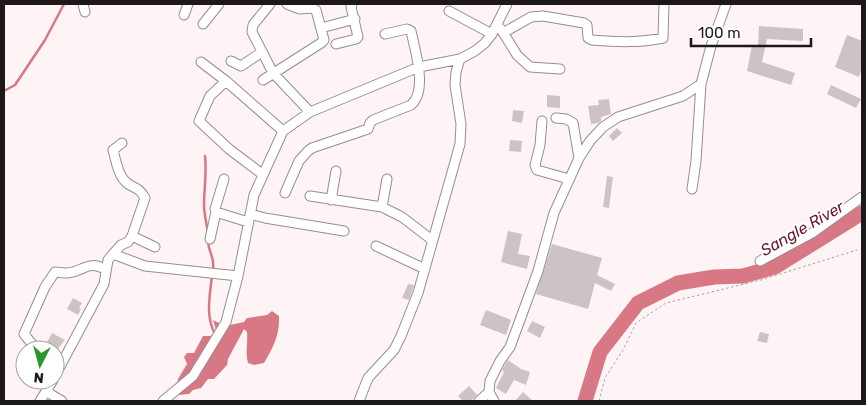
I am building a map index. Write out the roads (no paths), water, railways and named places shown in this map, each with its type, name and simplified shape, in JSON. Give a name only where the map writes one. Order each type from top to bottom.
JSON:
[{"type":"street","points":[[184,15],[188,4]]},
{"type":"street","points":[[202,24],[219,4]]},
{"type":"street","points":[[270,4],[252,29],[273,74],[310,112]]},
{"type":"street","points":[[263,80],[324,40],[314,8],[304,10],[288,4]]},
{"type":"street","points":[[336,44],[358,37],[352,4]]},
{"type":"street","points":[[165,399],[194,376],[226,322],[238,276],[254,195],[283,131],[310,112],[419,67],[460,59],[475,51],[492,34],[507,4]]},
{"type":"street","points":[[503,33],[531,16],[543,16],[584,23],[587,25],[588,38],[592,40],[631,42],[654,40],[663,38],[664,4]]},
{"type":"street","points":[[692,189],[702,84],[711,46],[726,4]]},
{"type":"street","points":[[449,11],[492,34]]},
{"type":"street","points":[[320,28],[354,20]]},
{"type":"street","points":[[497,24],[517,55],[530,66],[560,69]]},
{"type":"street","points":[[285,194],[299,160],[312,148],[368,129],[370,123],[374,120],[411,105],[416,101],[418,96],[419,67],[410,31],[407,29],[385,34]]},
{"type":"street","points":[[231,61],[241,66],[262,52]]},
{"type":"street","points":[[359,401],[368,378],[394,350],[402,336],[418,293],[460,144],[461,124],[455,86],[456,72],[460,59]]},
{"type":"street","points":[[201,62],[226,81],[283,131]]},
{"type":"street","points":[[226,81],[210,96],[199,121],[262,174]]},
{"type":"street","points":[[494,401],[489,392],[490,381],[500,361],[510,347],[538,271],[554,213],[579,158],[604,127],[618,117],[683,96],[702,84]]},
{"type":"street","points":[[556,118],[566,119],[574,123],[579,158]]},
{"type":"street","points":[[542,121],[540,145],[535,165],[537,170],[569,179]]},
{"type":"street","points":[[65,349],[104,284],[108,260],[132,236],[145,198],[140,190],[125,182],[118,168],[113,150],[122,143]]},
{"type":"street","points":[[331,200],[336,171]]},
{"type":"street","points":[[210,239],[215,209],[224,179]]},
{"type":"street","points":[[382,207],[387,179]]},
{"type":"street","points":[[310,196],[382,207],[402,218],[432,240]]},
{"type":"street","points":[[760,261],[812,233],[862,197]]},
{"type":"street","points":[[216,212],[249,218],[265,218],[344,232]]},
{"type":"street","points":[[132,236],[155,247]]},
{"type":"street","points":[[376,246],[425,269]]},
{"type":"street","points":[[113,254],[145,266],[238,276]]},
{"type":"street","points":[[29,340],[24,334],[45,287],[54,272],[67,273],[91,265],[100,266],[106,270]]},
{"type":"street","points":[[40,401],[47,392],[62,401]]},
{"type":"street","points":[[479,401],[489,392]]},
{"type":"waterway","points":[[4,91],[15,85],[45,40],[64,4]]},
{"type":"waterway","points":[[205,156],[204,209],[208,234]]},
{"type":"waterway","name":"Sangle River","points":[[585,401],[600,352],[638,303],[678,283],[714,277],[743,276],[775,267],[862,213]]},
{"type":"waterway","points":[[208,242],[213,270]]},
{"type":"waterway","points":[[212,275],[209,313],[215,334]]}]
